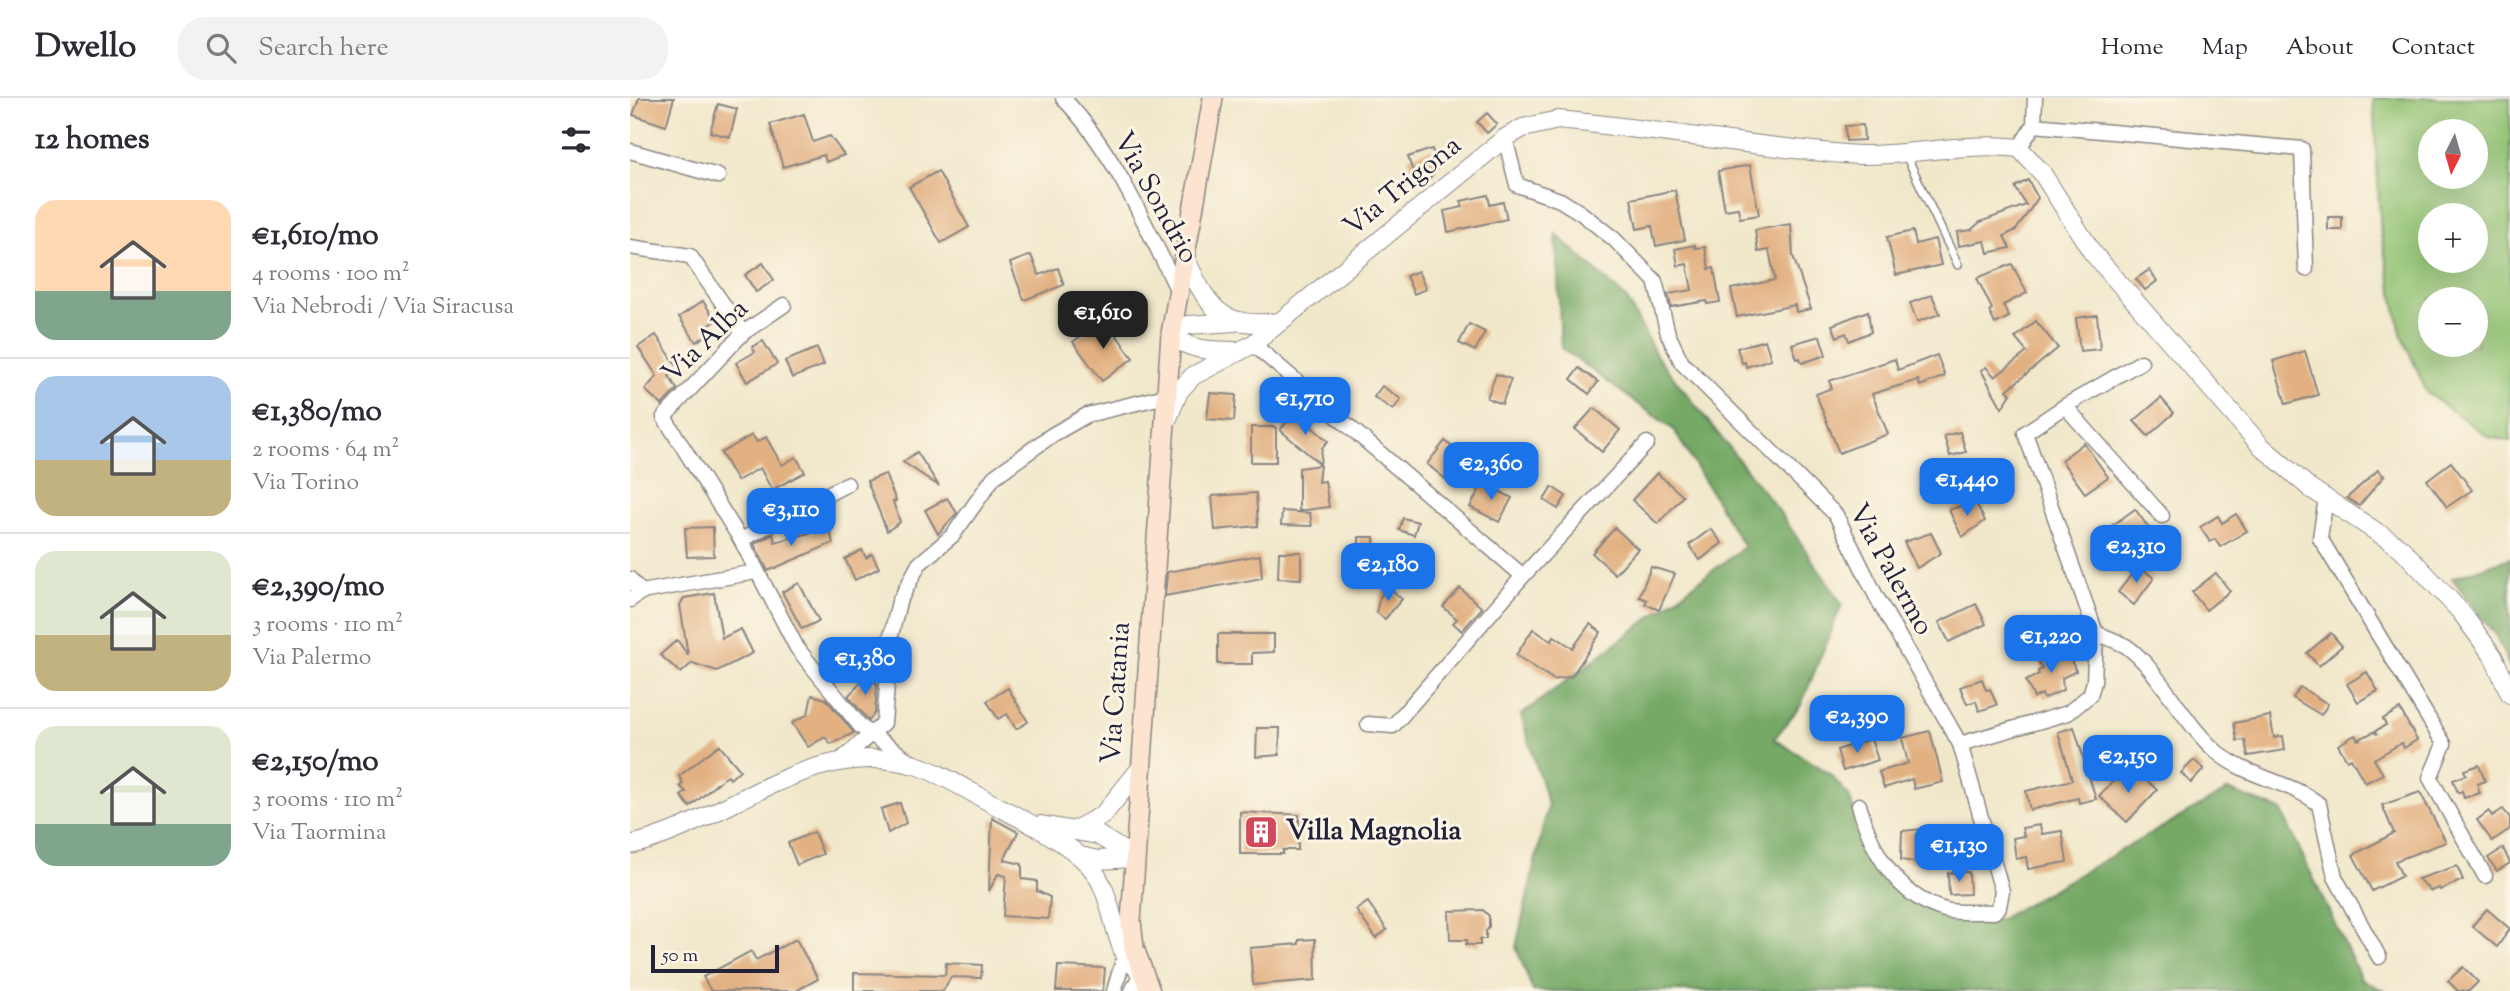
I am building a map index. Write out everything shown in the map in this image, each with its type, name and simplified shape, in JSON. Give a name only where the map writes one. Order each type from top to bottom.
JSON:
[{"type":"main road","name":"Via Catania","points":[[1145,982],[1124,925],[1135,858],[1162,434],[1171,334],[1213,98]]},
{"type":"street","name":"Via Sondrio","points":[[1063,98],[1076,111],[1128,191],[1177,289]]},
{"type":"street","points":[[2035,98],[2034,125],[2019,148],[2042,173],[2092,252],[2260,446],[2326,498],[2401,548],[2461,612],[2493,656],[2510,694]]},
{"type":"street","name":"Via Trigona","points":[[1162,434],[1179,391],[1193,376],[1248,347],[1505,138],[1523,128],[1559,121],[1846,154],[1990,144],[2019,148]]},
{"type":"street","points":[[2034,125],[2302,149],[2305,269]]},
{"type":"street","name":"Via Palermo","points":[[1505,138],[1517,185],[1560,200],[1581,213],[1614,239],[1655,281],[1668,334],[1682,363],[1836,515],[1877,598],[1960,744],[2002,891],[1999,907],[1994,912],[1945,910],[1916,895],[1880,860],[1867,834],[1859,805]]},
{"type":"street","points":[[630,151],[718,176]]},
{"type":"street","points":[[630,247],[690,256],[743,333]]},
{"type":"street","points":[[1185,257],[1203,295],[1216,311],[1235,322]]},
{"type":"street","name":"Via Alba","points":[[741,540],[664,417],[743,333],[784,305]]},
{"type":"street","points":[[1280,322],[1256,325],[1235,322],[1188,325],[1171,334],[1182,344],[1195,349],[1248,347],[1523,576]]},
{"type":"street","points":[[1960,744],[2068,713],[2090,695],[2094,682],[2096,633],[2025,433],[2065,406],[2141,362]]},
{"type":"street","points":[[630,845],[665,834],[804,771],[843,758],[872,737],[884,723],[891,635],[899,602],[919,564],[953,535],[994,477],[1052,435],[1087,415],[1166,396]]},
{"type":"street","points":[[2065,406],[2162,516]]},
{"type":"street","points":[[1368,724],[1393,726],[1523,576],[1647,443]]},
{"type":"street","points":[[847,484],[741,540],[797,648],[872,737],[916,765],[1017,816],[1080,856],[1097,860],[1135,858]]},
{"type":"street","points":[[2326,498],[2320,538],[2444,744],[2430,778],[2485,876]]},
{"type":"street","points":[[630,579],[635,596],[756,572]]},
{"type":"street","points":[[2096,633],[2126,646],[2195,731],[2220,755],[2246,769],[2305,793],[2319,804],[2335,877],[2379,957]]},
{"type":"street","points":[[843,758],[867,758],[916,765]]},
{"type":"street","points":[[1073,831],[1103,815],[1140,769]]},
{"type":"street","points":[[1017,816],[1052,829],[1098,835],[1135,858]]},
{"type":"street","points":[[1080,856],[1101,884],[1124,925],[1125,955],[1112,991]]},
{"type":"street","points":[[1112,991],[1124,925]]},
{"type":"street","points":[[1125,955],[1145,982],[1132,991]]},
{"type":"lane","points":[[1905,152],[1958,265]]},
{"type":"green space","points":[[2373,98],[2510,98],[2510,441],[2489,437],[2427,393],[2401,333],[2381,236]]},
{"type":"green space","points":[[1556,234],[1627,299],[1656,355],[1779,511],[1842,604],[1801,705],[1774,739],[1829,773],[1849,796],[1862,836],[1889,883],[1943,915],[2000,919],[2228,790],[2281,810],[2361,979],[2384,991],[1533,991],[1516,947],[1548,805],[1521,715],[1744,547],[1674,430],[1561,348]]},
{"type":"green space","points":[[2510,558],[2510,668],[2496,636],[2452,578]]},
{"type":"building","points":[[639,98],[674,98],[666,126],[633,115]]},
{"type":"building","points":[[718,104],[737,109],[730,137],[710,132]]},
{"type":"building","points":[[1487,113],[1497,124],[1487,133],[1477,122]]},
{"type":"building","points":[[804,114],[813,142],[830,136],[844,155],[826,162],[824,155],[783,167],[770,124]]},
{"type":"building","points":[[1863,125],[1864,140],[1846,141],[1845,126]]},
{"type":"building","points":[[1432,149],[1438,168],[1428,180],[1417,184],[1408,157]]},
{"type":"building","points":[[1750,165],[1759,215],[1740,218],[1738,208],[1725,210],[1718,171]]},
{"type":"building","points":[[938,171],[969,227],[941,243],[909,187]]},
{"type":"building","points":[[2028,180],[2038,198],[2016,230],[2004,236],[2010,248],[1988,253],[1985,241],[1959,246],[1957,232],[1971,230],[1980,222],[2026,205],[2015,187]]},
{"type":"building","points":[[1675,190],[1685,240],[1656,246],[1652,226],[1637,229],[1631,199]]},
{"type":"building","points":[[1488,195],[1490,205],[1503,202],[1507,219],[1448,232],[1444,211],[1463,207],[1461,201]]},
{"type":"building","points":[[2328,217],[2342,217],[2342,230],[2328,230]]},
{"type":"building","points":[[1791,224],[1793,256],[1811,309],[1796,312],[1795,305],[1737,317],[1731,289],[1775,280],[1769,250],[1758,252],[1755,230]]},
{"type":"building","points":[[1913,231],[1916,244],[1935,239],[1941,265],[1896,275],[1887,237]]},
{"type":"building","points":[[1695,245],[1695,248],[1705,247],[1709,269],[1714,268],[1720,302],[1707,304],[1707,301],[1671,307],[1668,294],[1692,290],[1687,264],[1678,266],[1675,249]]},
{"type":"building","points":[[1031,255],[1039,275],[1058,268],[1064,285],[1024,300],[1010,263]]},
{"type":"building","points":[[763,263],[774,280],[756,292],[745,275]]},
{"type":"building","points":[[2012,264],[2027,293],[2003,305],[2009,317],[1995,324],[1989,311],[1992,309],[1977,278]]},
{"type":"building","points":[[2149,270],[2157,281],[2145,290],[2136,279]]},
{"type":"building","points":[[1418,271],[1426,289],[1414,294],[1406,276]]},
{"type":"building","points":[[1932,295],[1940,314],[1917,322],[1910,303]]},
{"type":"building","points":[[703,301],[716,321],[703,329],[707,335],[696,342],[679,317]]},
{"type":"building","points":[[1868,311],[1871,332],[1849,341],[1846,333],[1837,337],[1832,325]]},
{"type":"building","points":[[2097,315],[2100,349],[2080,351],[2076,318]]},
{"type":"building","points":[[2036,321],[2058,348],[2007,390],[2011,394],[2002,408],[1981,370],[1986,367],[1995,377],[2027,352],[2015,338]]},
{"type":"building","points":[[1099,322],[1109,336],[1114,332],[1133,358],[1102,381],[1073,342]]},
{"type":"building","points":[[1469,324],[1485,332],[1475,351],[1459,343]]},
{"type":"building","points":[[656,335],[679,369],[669,376],[677,389],[662,405],[645,390],[657,376],[638,347]]},
{"type":"building","points":[[1820,336],[1826,355],[1802,363],[1800,358],[1797,359],[1792,344]]},
{"type":"building","points":[[1765,340],[1771,359],[1746,367],[1737,348]]},
{"type":"building","points":[[763,341],[777,364],[747,382],[736,363],[755,352],[752,347]]},
{"type":"building","points":[[817,348],[824,365],[792,378],[785,361]]},
{"type":"building","points":[[2305,351],[2318,395],[2286,404],[2273,361]]},
{"type":"building","points":[[1937,355],[1945,376],[1920,386],[1918,380],[1872,394],[1888,434],[1839,453],[1816,394],[1832,388],[1829,381],[1895,359],[1898,370]]},
{"type":"building","points":[[1579,368],[1598,382],[1589,394],[1571,379]]},
{"type":"building","points":[[1496,374],[1511,379],[1502,404],[1487,398]]},
{"type":"building","points":[[1382,386],[1401,399],[1393,410],[1374,397]]},
{"type":"building","points":[[1210,393],[1236,395],[1234,421],[1207,419]]},
{"type":"building","points":[[2161,398],[2174,413],[2148,436],[2134,421]]},
{"type":"building","points":[[1594,408],[1620,430],[1602,452],[1575,429]]},
{"type":"building","points":[[1299,416],[1328,441],[1322,448],[1320,464],[1280,430],[1291,417]]},
{"type":"building","points":[[1251,427],[1276,427],[1276,462],[1251,462]]},
{"type":"building","points":[[1960,432],[1966,452],[1950,456],[1944,436]]},
{"type":"building","points":[[752,435],[757,442],[766,437],[782,465],[796,457],[805,472],[772,490],[760,468],[737,481],[721,453]]},
{"type":"building","points":[[1445,441],[1468,460],[1449,482],[1427,464]]},
{"type":"building","points":[[2084,443],[2108,477],[2085,493],[2061,460]]},
{"type":"building","points":[[917,452],[939,486],[903,462]]},
{"type":"building","points":[[2451,462],[2472,490],[2447,507],[2427,480]]},
{"type":"building","points":[[1320,465],[1318,482],[1325,481],[1329,507],[1299,511],[1299,468]]},
{"type":"building","points":[[2378,470],[2384,476],[2359,506],[2347,498]]},
{"type":"building","points":[[1657,473],[1683,496],[1658,524],[1632,500]]},
{"type":"building","points":[[885,474],[896,501],[893,502],[900,522],[887,531],[867,481]]},
{"type":"building","points":[[1483,482],[1512,498],[1499,522],[1470,507]]},
{"type":"building","points":[[1552,487],[1566,496],[1558,509],[1544,500]]},
{"type":"building","points":[[1256,493],[1258,526],[1215,530],[1212,496]]},
{"type":"building","points":[[947,498],[957,513],[938,534],[925,510]]},
{"type":"building","points":[[1975,501],[1985,521],[1962,537],[1949,510]]},
{"type":"building","points":[[2135,509],[2148,527],[2118,547],[2106,530]]},
{"type":"building","points":[[1282,511],[1310,513],[1312,526],[1281,525]]},
{"type":"building","points":[[2236,514],[2247,531],[2220,547],[2215,539],[2210,542],[2200,527],[2218,516],[2222,523]]},
{"type":"building","points":[[1403,518],[1418,522],[1414,535],[1399,530]]},
{"type":"building","points":[[713,527],[714,556],[687,557],[685,528]]},
{"type":"building","points":[[829,528],[833,543],[768,571],[754,544],[773,534],[775,542]]},
{"type":"building","points":[[1615,528],[1638,549],[1615,574],[1592,553]]},
{"type":"building","points":[[1711,529],[1722,543],[1700,560],[1689,545]]},
{"type":"building","points":[[1931,533],[1941,553],[1917,568],[1904,542]]},
{"type":"building","points":[[1359,537],[1374,537],[1375,566],[1359,566]]},
{"type":"building","points":[[862,550],[866,558],[872,554],[879,568],[855,580],[845,559]]},
{"type":"building","points":[[1279,552],[1301,552],[1301,579],[1278,578]]},
{"type":"building","points":[[1260,555],[1262,578],[1165,596],[1167,572]]},
{"type":"building","points":[[2138,566],[2154,578],[2134,605],[2118,592]]},
{"type":"building","points":[[1651,567],[1675,574],[1659,610],[1645,604],[1647,600],[1639,597]]},
{"type":"building","points":[[2216,573],[2230,591],[2206,610],[2192,592]]},
{"type":"building","points":[[799,583],[819,621],[802,629],[782,592]]},
{"type":"building","points":[[1388,587],[1402,599],[1385,619],[1376,612],[1380,597]]},
{"type":"building","points":[[1460,588],[1482,608],[1462,631],[1453,623],[1457,619],[1443,607]]},
{"type":"building","points":[[714,593],[722,638],[741,629],[753,653],[717,671],[692,663],[681,673],[660,655],[677,640],[688,655],[680,605],[684,598]]},
{"type":"building","points":[[1976,604],[1986,624],[1949,642],[1939,622]]},
{"type":"building","points":[[1590,624],[1601,632],[1572,676],[1554,680],[1516,655],[1533,629],[1551,641],[1554,636],[1573,648]]},
{"type":"building","points":[[2331,633],[2342,646],[2319,666],[2307,653]]},
{"type":"building","points":[[1218,634],[1274,634],[1274,652],[1252,653],[1252,664],[1218,664]]},
{"type":"building","points":[[2058,651],[2060,655],[2067,652],[2076,671],[2062,678],[2063,690],[2044,699],[2042,694],[2034,698],[2026,681],[2039,674],[2038,671],[2042,669],[2038,661]]},
{"type":"building","points":[[2367,672],[2378,691],[2358,702],[2347,684]]},
{"type":"building","points":[[867,676],[877,684],[875,713],[869,721],[848,696]]},
{"type":"building","points":[[1982,679],[1997,705],[1979,711],[1976,701],[1967,704],[1960,687]]},
{"type":"building","points":[[2300,687],[2328,704],[2321,715],[2293,698]]},
{"type":"building","points":[[1008,688],[1028,722],[1016,729],[1007,714],[998,719],[987,701]]},
{"type":"building","points":[[812,695],[826,699],[854,733],[831,744],[825,737],[808,747],[792,723],[808,714]]},
{"type":"building","points":[[2400,709],[2417,740],[2404,748],[2402,743],[2374,759],[2383,774],[2365,783],[2351,758],[2347,760],[2338,745],[2355,735],[2358,740],[2373,732],[2378,734],[2375,731],[2386,725],[2383,719]]},
{"type":"building","points":[[2270,716],[2274,738],[2283,736],[2285,750],[2248,756],[2245,740],[2237,741],[2234,723]]},
{"type":"building","points":[[2074,727],[2096,799],[2079,803],[2078,798],[2030,810],[2026,791],[2072,780],[2058,732]]},
{"type":"building","points":[[1257,728],[1280,728],[1279,755],[1256,757]]},
{"type":"building","points":[[1930,731],[1943,782],[1914,789],[1912,779],[1884,788],[1879,772],[1908,763],[1902,738]]},
{"type":"building","points":[[1871,739],[1878,760],[1843,771],[1837,750]]},
{"type":"building","points":[[719,745],[740,770],[730,779],[728,776],[720,781],[690,807],[681,796],[686,792],[680,786],[683,783],[679,776]]},
{"type":"building","points":[[2194,760],[2204,769],[2191,783],[2181,773]]},
{"type":"building","points":[[2479,765],[2485,781],[2477,784],[2480,793],[2464,798],[2462,791],[2458,793],[2453,780],[2466,775],[2464,770]]},
{"type":"building","points":[[2122,772],[2131,780],[2138,772],[2157,790],[2127,822],[2099,796]]},
{"type":"building","points":[[2420,792],[2446,842],[2395,861],[2402,876],[2372,891],[2353,855],[2394,833],[2382,805]]},
{"type":"building","points":[[900,803],[906,823],[888,833],[881,809]]},
{"type":"building","points":[[2503,809],[2510,818],[2510,829],[2492,841],[2477,820],[2489,811],[2492,816]]},
{"type":"building","name":"Villa Magnolia","points":[[1240,812],[1299,815],[1298,850],[1283,850],[1283,854],[1240,854]]},
{"type":"building","points":[[992,818],[1018,832],[1004,860],[1022,864],[1022,879],[1037,881],[1037,891],[1050,897],[1048,919],[1003,916],[1006,876],[998,874],[989,891]]},
{"type":"building","points":[[2040,825],[2042,834],[2062,831],[2067,862],[2028,869],[2026,857],[2016,859],[2013,838],[2024,836],[2022,828]]},
{"type":"building","points":[[1934,828],[1936,849],[1920,850],[1921,863],[1901,860],[1902,831]]},
{"type":"building","points":[[814,832],[823,854],[797,865],[788,843]]},
{"type":"building","points":[[2503,848],[2510,863],[2497,871],[2488,858]]},
{"type":"building","points":[[2457,866],[2463,880],[2440,890],[2431,891],[2418,879]]},
{"type":"building","points":[[1969,872],[1970,894],[1949,895],[1948,873]]},
{"type":"building","points":[[1368,902],[1387,930],[1376,938],[1356,910]]},
{"type":"building","points":[[2487,909],[2510,929],[2497,947],[2472,926]]},
{"type":"building","points":[[1483,910],[1489,916],[1489,927],[1486,939],[1480,939],[1480,945],[1466,945],[1467,940],[1450,940],[1449,911]]},
{"type":"building","points":[[796,939],[818,979],[796,991],[711,991],[703,977],[751,951],[756,960]]},
{"type":"building","points":[[1315,939],[1316,980],[1253,985],[1250,948],[1299,944],[1299,940]]},
{"type":"building","points":[[946,963],[982,965],[981,978],[951,977],[943,991],[854,991],[854,973],[945,975]]},
{"type":"building","points":[[1058,966],[1105,968],[1103,991],[1056,991]]},
{"type":"building","points":[[2463,967],[2478,982],[2469,991],[2458,991],[2448,981]]},
{"type":"place","name":"Villa Magnolia","points":[[1261,832]]}]
